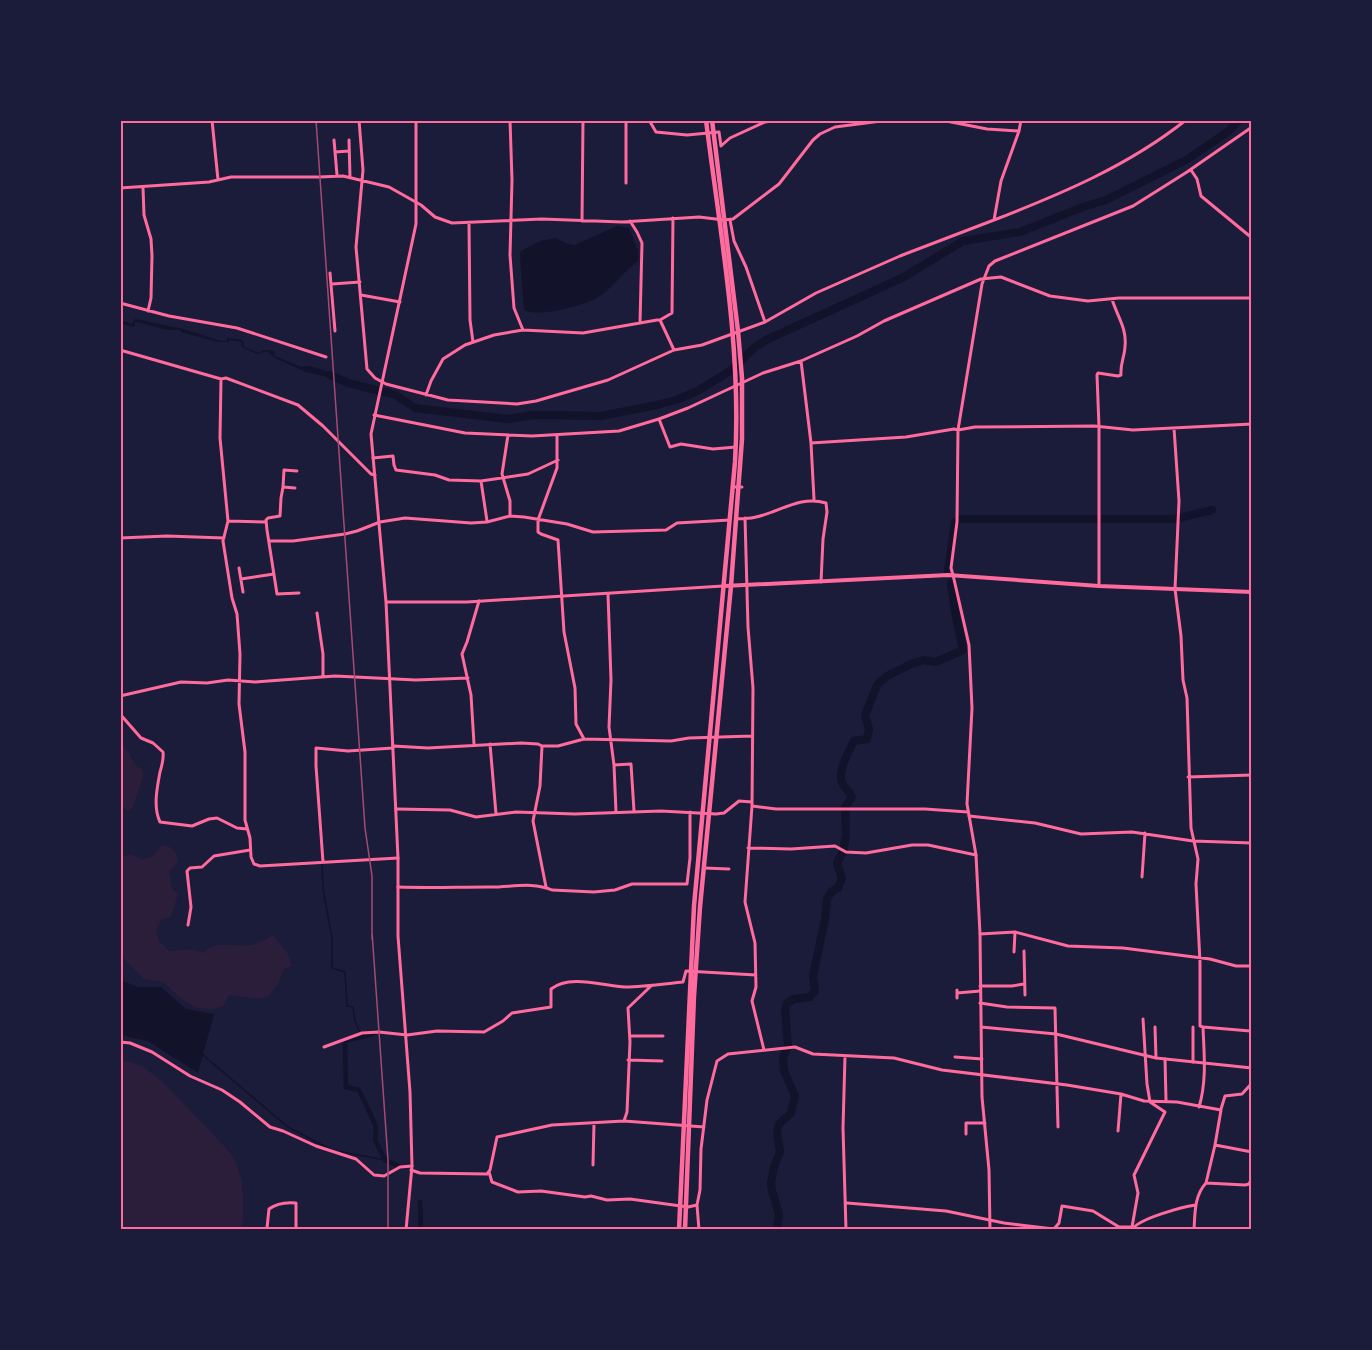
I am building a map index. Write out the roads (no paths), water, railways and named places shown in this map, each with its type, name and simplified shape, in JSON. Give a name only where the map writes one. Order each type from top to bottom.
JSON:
[{"type":"main road","points":[[706,120],[710,133],[736,333],[739,382],[738,487],[721,612],[710,797],[707,812]]},
{"type":"main road","points":[[710,133],[712,120]]},
{"type":"main road","points":[[685,1230],[683,1206],[693,971],[713,737],[730,613],[733,519]]},
{"type":"main road","points":[[724,586],[953,575],[1099,586],[1252,592]]},
{"type":"main road","points":[[679,1230],[683,1206]]},
{"type":"street","points":[[212,120],[218,180]]},
{"type":"street","points":[[359,120],[363,180],[356,247],[367,369],[381,383],[426,395],[448,400],[517,404],[536,401],[608,380],[675,350],[702,345],[765,322],[816,292],[900,256],[1057,196],[1089,181],[1136,154],[1186,120]]},
{"type":"street","points":[[406,1230],[412,1168],[407,1035],[400,967],[398,858],[386,602],[371,434],[412,249],[417,204],[416,120]]},
{"type":"street","points":[[510,120],[512,180],[510,220],[514,308],[523,330]]},
{"type":"street","points":[[582,221],[583,120]]},
{"type":"street","points":[[626,120],[626,183]]},
{"type":"street","points":[[649,120],[657,132],[687,135],[719,132],[721,146],[730,138],[765,122],[780,120]]},
{"type":"street","points":[[120,188],[143,188],[231,177],[337,175],[389,187],[443,221],[630,221],[710,217],[730,220],[779,184],[820,134],[835,127],[889,120]]},
{"type":"street","points":[[941,120],[987,129],[1019,131]]},
{"type":"street","points":[[994,220],[1004,172],[1021,120]]},
{"type":"street","points":[[990,1230],[989,1170],[982,1096],[980,934],[976,855],[969,814],[968,762],[972,708],[969,645],[951,568],[957,522],[958,430],[984,278],[989,266],[995,261],[1119,213],[1191,170],[1252,127]]},
{"type":"street","points":[[334,140],[337,175]]},
{"type":"street","points":[[349,140],[350,177]]},
{"type":"street","points":[[335,152],[350,151]]},
{"type":"street","points":[[1191,170],[1197,179],[1201,196],[1252,238]]},
{"type":"street","points":[[143,188],[143,205],[151,239],[152,256],[151,298],[148,311]]},
{"type":"street","points":[[426,395],[443,359],[460,347],[494,335],[523,330],[583,333],[660,320],[672,313],[673,218]]},
{"type":"street","points":[[730,220],[734,241],[746,267],[765,322]]},
{"type":"street","points":[[630,221],[638,231],[642,243],[640,323]]},
{"type":"street","points":[[469,222],[470,320],[473,342]]},
{"type":"street","points":[[330,273],[335,331]]},
{"type":"street","points":[[374,415],[448,431],[507,435],[558,436],[618,431],[659,419],[739,382],[801,361],[884,321],[984,278],[1001,277],[1050,296],[1097,301],[1252,298]]},
{"type":"street","points":[[331,284],[360,282]]},
{"type":"street","points":[[361,295],[400,302]]},
{"type":"street","points":[[1099,586],[1097,375],[1098,373],[1121,375],[1120,362],[1125,348],[1123,323],[1112,300]]},
{"type":"street","points":[[120,303],[148,311],[244,330],[326,357]]},
{"type":"street","points":[[660,320],[675,350]]},
{"type":"street","points":[[120,350],[245,384],[298,405],[332,434],[371,474],[375,475]]},
{"type":"street","points":[[801,361],[811,442],[814,499]]},
{"type":"street","points":[[221,378],[220,438],[228,521],[224,538],[232,598],[237,614],[239,704],[245,752],[247,829],[254,864],[260,866],[398,858]]},
{"type":"street","points":[[659,419],[670,447],[681,444],[713,449],[739,447]]},
{"type":"street","points":[[811,442],[906,437],[975,427],[1099,427],[1133,430],[1252,423]]},
{"type":"street","points":[[1174,428],[1179,501],[1175,589],[1186,698],[1191,828],[1198,859],[1196,884],[1200,1026],[1203,1027],[1204,1064],[1202,1097],[1199,1107]]},
{"type":"street","points":[[507,435],[503,478],[510,501],[510,516]]},
{"type":"street","points":[[558,436],[557,468],[538,520],[538,532],[558,540],[561,597],[567,648],[575,688],[576,723],[584,739]]},
{"type":"street","points":[[373,458],[393,456],[396,470],[435,475],[449,480],[481,481],[528,474],[558,460]]},
{"type":"street","points":[[297,471],[284,470],[280,516],[268,518],[266,522],[277,594],[299,593]]},
{"type":"street","points":[[481,481],[487,522]]},
{"type":"street","points":[[284,487],[295,488]]},
{"type":"street","points":[[269,541],[293,541],[345,534],[380,522],[405,518],[446,522],[487,522],[510,516],[567,524],[593,532],[660,531],[670,529],[677,523],[757,517],[814,499],[826,502],[827,512],[820,582]]},
{"type":"street","points":[[745,518],[746,585],[753,688],[752,804],[744,902],[755,943],[756,987],[753,1001],[764,1050]]},
{"type":"street","points":[[228,521],[266,522]]},
{"type":"street","points":[[120,538],[167,536],[224,538]]},
{"type":"street","points":[[239,568],[243,592]]},
{"type":"street","points":[[241,579],[274,574]]},
{"type":"street","points":[[386,602],[478,601],[724,586]]},
{"type":"street","points":[[608,594],[611,690],[609,727],[612,740],[616,812]]},
{"type":"street","points":[[474,744],[471,695],[462,654],[478,601]]},
{"type":"street","points":[[721,612],[730,613]]},
{"type":"street","points":[[317,613],[323,654],[323,677]]},
{"type":"street","points":[[120,696],[181,682],[255,682],[323,677],[416,680],[468,678]]},
{"type":"street","points":[[120,714],[141,738],[153,743],[163,752],[156,804],[160,822],[192,826],[217,818],[237,828],[247,829]]},
{"type":"street","points":[[322,862],[316,748],[348,751],[474,744],[531,743],[558,746],[584,739],[671,741],[752,736]]},
{"type":"street","points":[[490,744],[496,814]]},
{"type":"street","points":[[542,746],[540,786],[533,813],[535,838],[546,888]]},
{"type":"street","points":[[614,765],[631,764],[634,811]]},
{"type":"street","points":[[1188,777],[1252,775]]},
{"type":"street","points":[[396,809],[450,810],[476,817],[496,814],[634,811],[724,813],[739,801],[776,808],[925,809],[1035,824],[1081,834],[1145,833],[1193,841],[1252,843]]},
{"type":"street","points":[[398,887],[524,886],[594,892],[615,890],[632,884],[687,884],[690,812]]},
{"type":"street","points":[[1142,877],[1145,833]]},
{"type":"street","points":[[748,848],[791,849],[835,846],[843,851],[866,853],[912,845],[928,845],[976,855]]},
{"type":"street","points":[[188,925],[191,907],[188,871],[190,868],[202,867],[214,856],[250,850]]},
{"type":"street","points":[[689,867],[729,869]]},
{"type":"street","points":[[980,934],[1015,932],[1068,946],[1123,948],[1199,958],[1236,966],[1252,966]]},
{"type":"street","points":[[1014,952],[1015,932]]},
{"type":"street","points":[[1024,951],[1025,995]]},
{"type":"street","points":[[324,1047],[361,1034],[379,1032],[407,1035],[437,1031],[484,1032],[503,1022],[513,1013],[551,1007],[551,989],[562,983],[625,987],[651,986],[682,982],[684,972],[693,971],[756,975]]},
{"type":"street","points":[[980,986],[1024,984]]},
{"type":"street","points":[[624,1121],[627,1112],[630,1036],[628,1008],[651,986]]},
{"type":"street","points":[[957,998],[957,991],[980,991]]},
{"type":"street","points":[[980,1004],[1055,1008],[1058,1127]]},
{"type":"street","points":[[1143,1020],[1150,1102]]},
{"type":"street","points":[[981,1027],[1056,1034],[1156,1058],[1252,1068]]},
{"type":"street","points":[[1155,1027],[1156,1058]]},
{"type":"street","points":[[1193,1027],[1193,1062]]},
{"type":"street","points":[[1203,1027],[1250,1031],[1252,1034]]},
{"type":"street","points":[[630,1036],[663,1036]]},
{"type":"street","points":[[120,1042],[130,1043],[152,1052],[190,1076],[222,1090],[270,1127],[356,1159],[374,1175],[384,1176],[400,1167],[412,1168],[420,1173],[482,1175],[489,1172]]},
{"type":"street","points":[[699,1230],[697,1205],[704,1127],[707,1100],[717,1062],[728,1054],[790,1047],[813,1054],[894,1058],[942,1070],[1058,1084],[1121,1094],[1150,1102],[1165,1113],[1134,1175],[1138,1193],[1132,1229]]},
{"type":"street","points":[[845,1056],[843,1128],[846,1230]]},
{"type":"street","points":[[955,1057],[982,1059]]},
{"type":"street","points":[[1165,1059],[1166,1100]]},
{"type":"street","points":[[628,1060],[662,1061]]},
{"type":"street","points":[[1194,1230],[1196,1205],[1202,1187],[1206,1183],[1225,1096],[1242,1094],[1252,1083]]},
{"type":"street","points":[[1118,1131],[1121,1094]]},
{"type":"street","points":[[1150,1102],[1166,1100],[1221,1110]]},
{"type":"street","points":[[697,1205],[683,1206],[630,1199],[607,1200],[591,1196],[541,1191],[518,1192],[492,1182],[489,1172],[496,1140],[501,1134],[552,1125],[624,1121],[704,1127]]},
{"type":"street","points":[[593,1165],[594,1123]]},
{"type":"street","points":[[966,1134],[966,1123],[985,1123]]},
{"type":"street","points":[[1215,1145],[1252,1152]]},
{"type":"street","points":[[1206,1183],[1245,1185],[1249,1184],[1252,1178]]},
{"type":"street","points":[[267,1228],[269,1209],[287,1202],[296,1203],[296,1228],[304,1230]]},
{"type":"street","points":[[847,1203],[946,1210],[1004,1223],[1062,1230]]},
{"type":"street","points":[[1054,1229],[1059,1223],[1062,1206],[1093,1211],[1119,1227],[1132,1229],[1167,1211],[1196,1205]]},
{"type":"waterway","points":[[330,375],[348,383],[396,395],[415,408],[507,419],[534,415],[601,416],[679,399],[730,371],[755,347],[768,339],[902,278],[963,241],[1020,232],[1106,200],[1188,159],[1230,130],[1239,120]]},
{"type":"waterway","points":[[948,571],[955,522],[961,519],[1174,519],[1212,510]]},
{"type":"waterway","points":[[777,1230],[779,1214],[771,1183],[780,1152],[777,1133],[779,1124],[791,1113],[795,1096],[784,1071],[783,1058],[788,1045],[785,1010],[787,1003],[794,999],[810,997],[815,991],[813,976],[827,899],[831,892],[838,888],[842,878],[837,863],[843,852],[846,835],[845,807],[852,797],[841,780],[842,768],[854,741],[867,739],[869,729],[865,715],[877,685],[887,676],[911,664],[924,660],[936,662],[963,650],[951,583]]},
{"type":"waterway","points":[[315,754],[320,839]]},
{"type":"waterway","points":[[322,862],[323,889],[332,938],[332,968],[345,972],[347,1006],[353,1007],[355,1021],[361,1035]]},
{"type":"waterway","points":[[373,1034],[345,1041],[346,1087],[359,1090],[374,1122],[375,1140],[385,1160],[399,1166]]},
{"type":"waterway","points":[[203,1055],[288,1127],[332,1150],[385,1160]]},
{"type":"waterway","points":[[420,1202],[421,1230]]},
{"type":"railway","points":[[316,120],[365,828],[372,876],[372,939]]},
{"type":"railway","points":[[372,932],[388,1160],[388,1230]]}]
